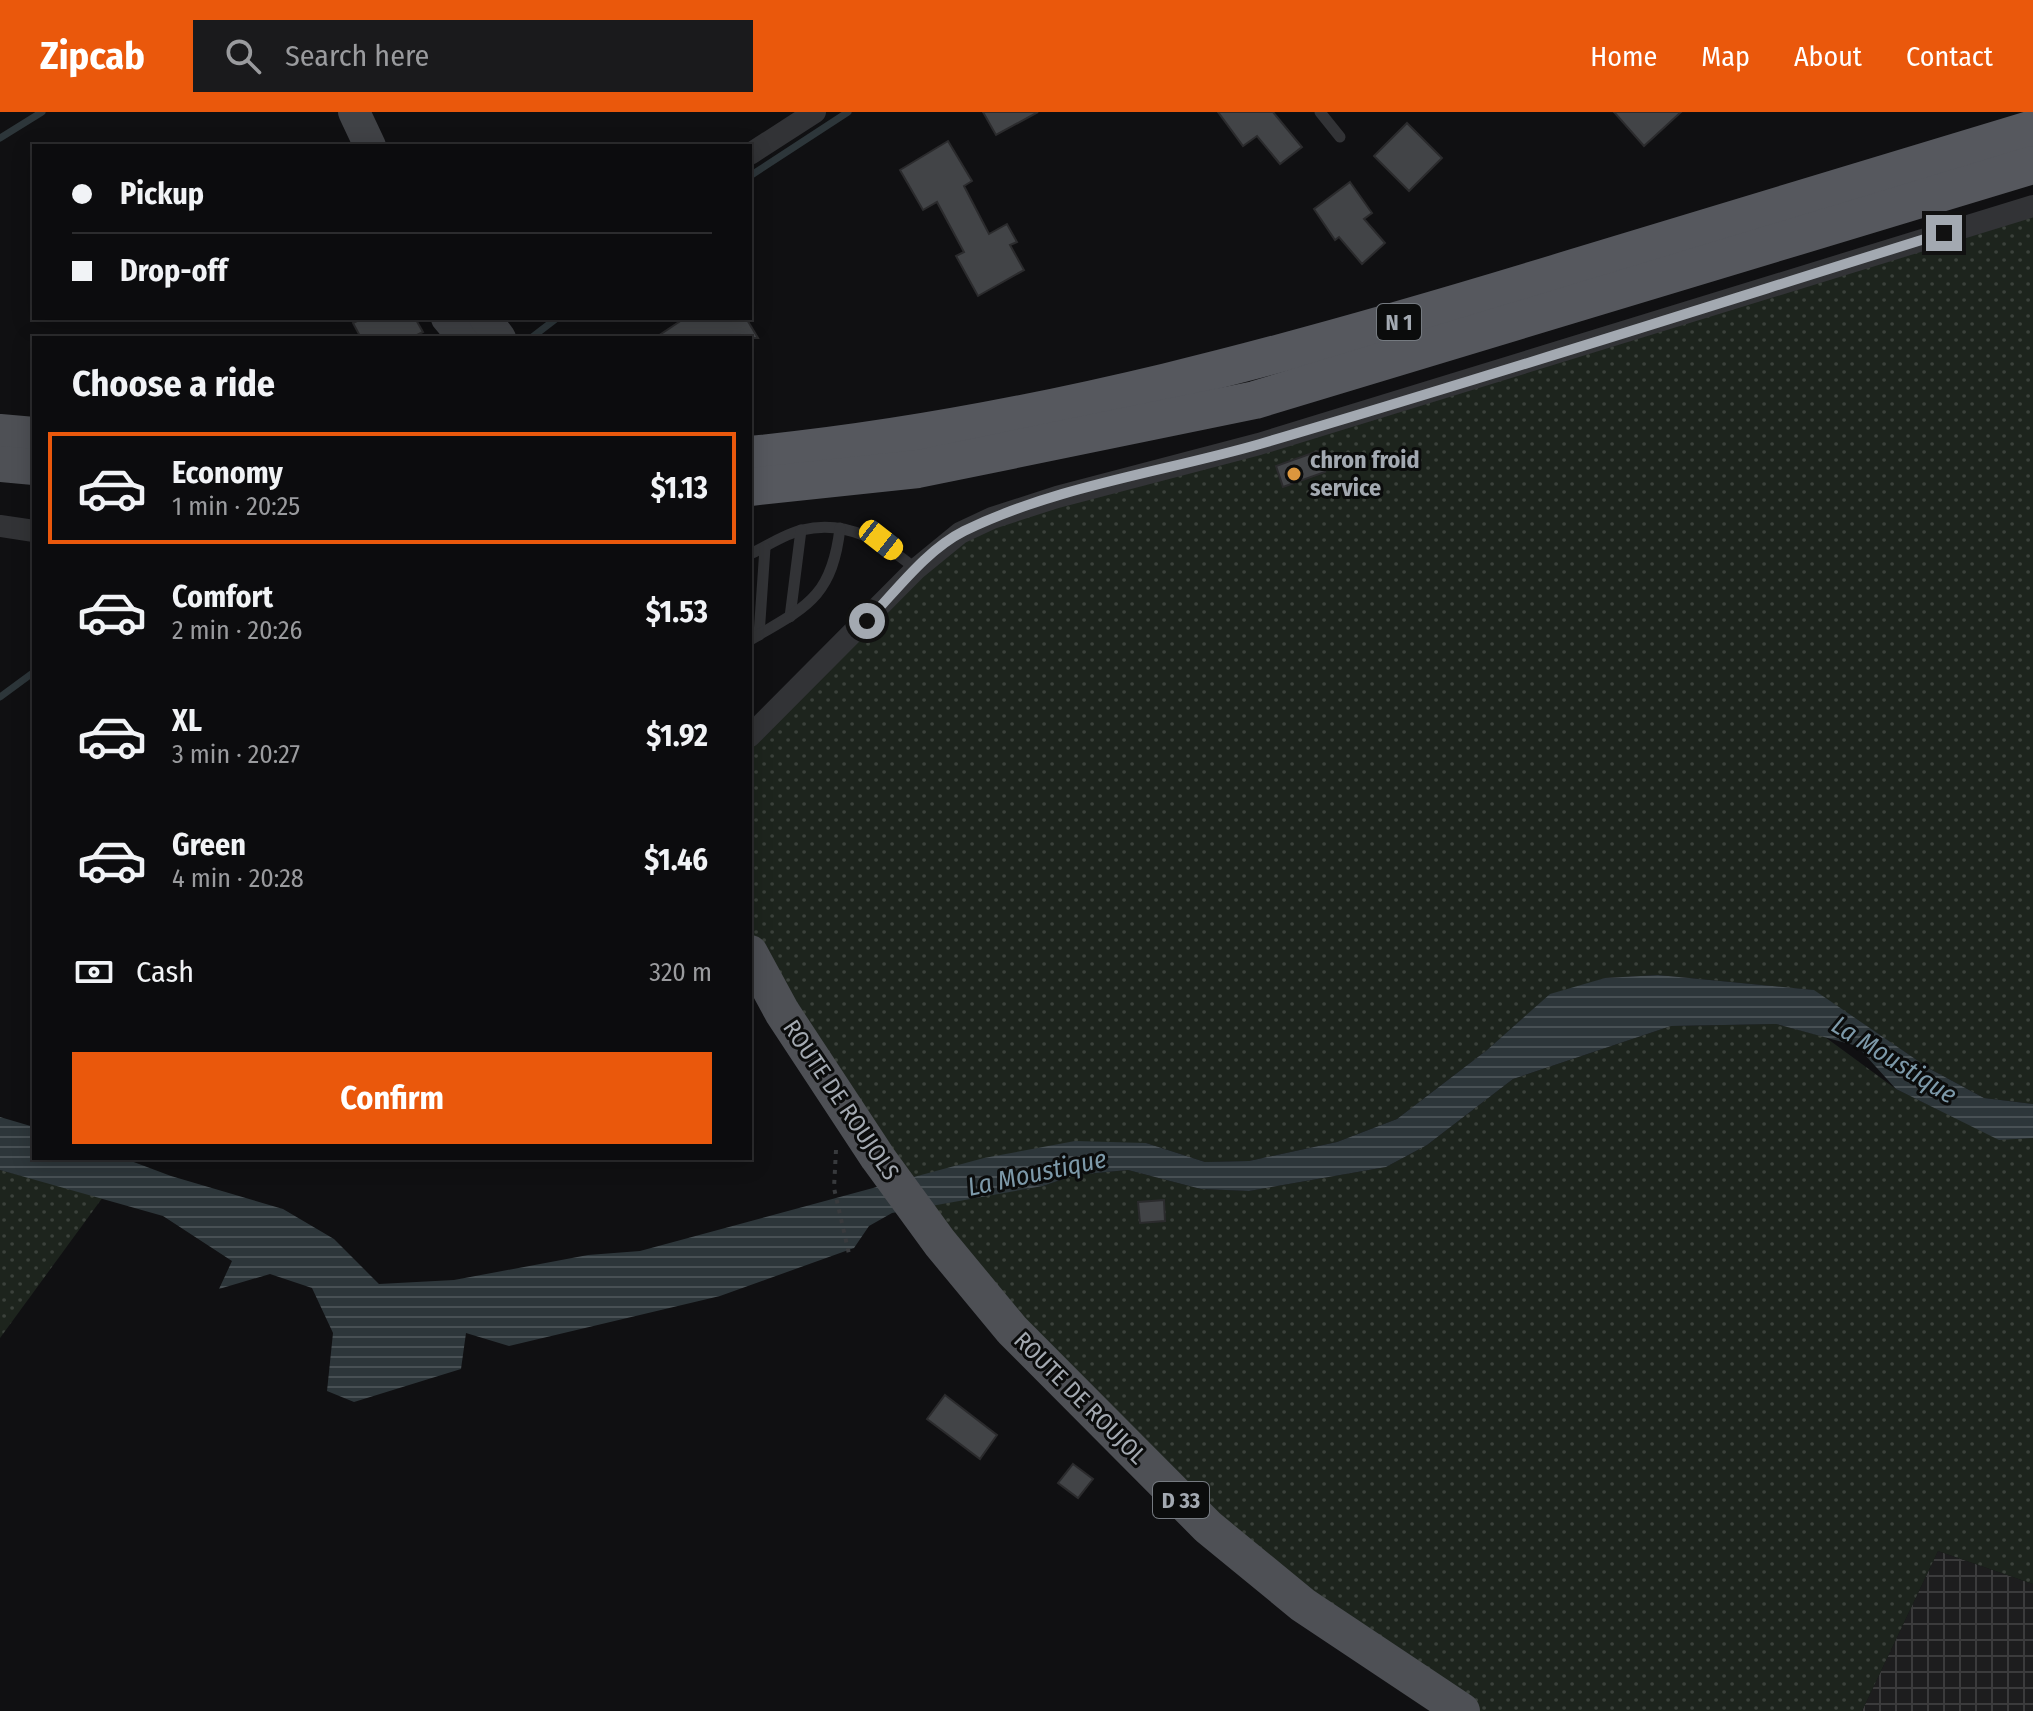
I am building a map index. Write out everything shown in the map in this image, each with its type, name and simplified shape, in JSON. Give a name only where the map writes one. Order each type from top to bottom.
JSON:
[{"type":"highway","name":"N 1","points":[[752,455],[878,440],[1020,417],[1234,367],[1387,326],[2033,129]]},
{"type":"highway","name":"N 1","points":[[752,487],[918,469],[1255,400],[2033,165]]},
{"type":"main road","points":[[354,112],[369,144]]},
{"type":"main road","points":[[449,320],[462,336]]},
{"type":"main road","points":[[0,432],[32,435]]},
{"type":"main road","points":[[0,464],[32,467]]},
{"type":"main road","name":"ROUTE DE ROUJOLS","points":[[752,957],[782,1012],[878,1158],[940,1243]]},
{"type":"main road","name":"ROUTE DE ROUJOL","points":[[940,1243],[1012,1330],[1208,1527],[1303,1605],[1462,1711]]},
{"type":"street","points":[[752,153],[806,114]]},
{"type":"street","points":[[752,734],[916,569],[960,533],[992,518],[1057,497],[1259,444],[2033,206]]},
{"type":"street","points":[[0,526],[32,531]]},
{"type":"lane","points":[[1320,112],[1340,137]]},
{"type":"lane","points":[[752,553],[801,530],[840,528],[881,540],[916,569]]},
{"type":"lane","points":[[755,638],[790,617],[819,593],[836,562],[840,528]]},
{"type":"lane","points":[[790,617],[801,530]]},
{"type":"lane","points":[[755,638],[765,548]]},
{"type":"path","points":[[834,1188],[849,1254]]},
{"type":"shaded area","points":[[2033,206],[2033,1104],[1984,1098],[1930,1069],[1813,990],[1658,975],[1605,978],[1545,999],[1487,1050],[1397,1119],[1337,1142],[1249,1161],[1205,1162],[1146,1143],[905,1178],[752,951],[752,734],[960,533]]},
{"type":"shaded area","points":[[1776,1024],[1825,1037],[1896,1089],[1999,1139],[2033,1138],[2033,1584],[1938,1551],[1862,1711],[1462,1711],[1109,1429],[927,1205],[1043,1186],[1075,1175],[1128,1170],[1201,1189],[1249,1191],[1386,1167],[1427,1145],[1513,1079],[1671,1026]]},
{"type":"shaded area","points":[[0,1170],[103,1197],[0,1338]]},
{"type":"shaded area","points":[[1938,1551],[2033,1584],[2033,1711],[1862,1711]]},
{"type":"water","name":"La Moustique","points":[[1658,975],[1814,990],[1930,1069],[1984,1098],[2033,1104],[2033,1138],[1999,1140],[1896,1089],[1857,1046],[1776,1024],[1671,1026],[1513,1079],[1427,1145],[1386,1167],[1249,1191],[1201,1189],[1128,1170],[1075,1175],[1043,1186],[892,1213],[869,1226],[854,1248],[720,1296],[509,1346],[466,1333],[461,1369],[354,1402],[327,1391],[333,1333],[312,1288],[270,1274],[219,1289],[232,1261],[163,1216],[0,1170],[0,1117],[32,1126],[32,1160],[128,1160],[283,1209],[334,1239],[379,1284],[454,1280],[588,1255],[640,1251],[984,1158],[1075,1141],[1146,1143],[1205,1162],[1249,1161],[1337,1142],[1397,1119],[1487,1050],[1550,994],[1605,978]]},
{"type":"building","points":[[983,112],[1038,112],[996,135]]},
{"type":"building","points":[[1218,112],[1273,112],[1302,147],[1280,164],[1257,136],[1243,146]]},
{"type":"building","points":[[1614,112],[1681,112],[1644,146]]},
{"type":"building","points":[[1407,123],[1442,158],[1409,191],[1374,156]]},
{"type":"building","points":[[948,141],[972,181],[964,186],[989,234],[1007,224],[1017,242],[1010,245],[1024,270],[978,296],[956,256],[964,252],[937,202],[923,210],[900,170]]},
{"type":"building","points":[[1350,182],[1372,213],[1364,219],[1385,243],[1362,264],[1339,237],[1335,240],[1314,209]]},
{"type":"building","points":[[359,320],[416,320],[423,332],[415,336],[360,336],[353,323]]},
{"type":"building","points":[[682,320],[747,320],[758,338],[752,336],[658,336]]},
{"type":"building","points":[[1318,451],[1325,472],[1283,487],[1276,466]]},
{"type":"building","points":[[1164,1200],[1165,1221],[1140,1223],[1138,1202]]},
{"type":"building","points":[[945,1395],[997,1435],[980,1459],[927,1419]]},
{"type":"building","points":[[1073,1464],[1093,1479],[1078,1498],[1058,1483]]},
{"type":"waterway","points":[[0,138],[42,112]]},
{"type":"waterway","points":[[752,175],[848,112]]},
{"type":"waterway","points":[[534,336],[554,320]]},
{"type":"waterway","points":[[0,697],[32,673]]},
{"type":"place","name":"chron froid service","points":[[1294,474]]},
{"type":"route","points":[[867,621],[916,569],[960,533],[992,518],[1057,497],[1259,444],[1944,233]]}]
